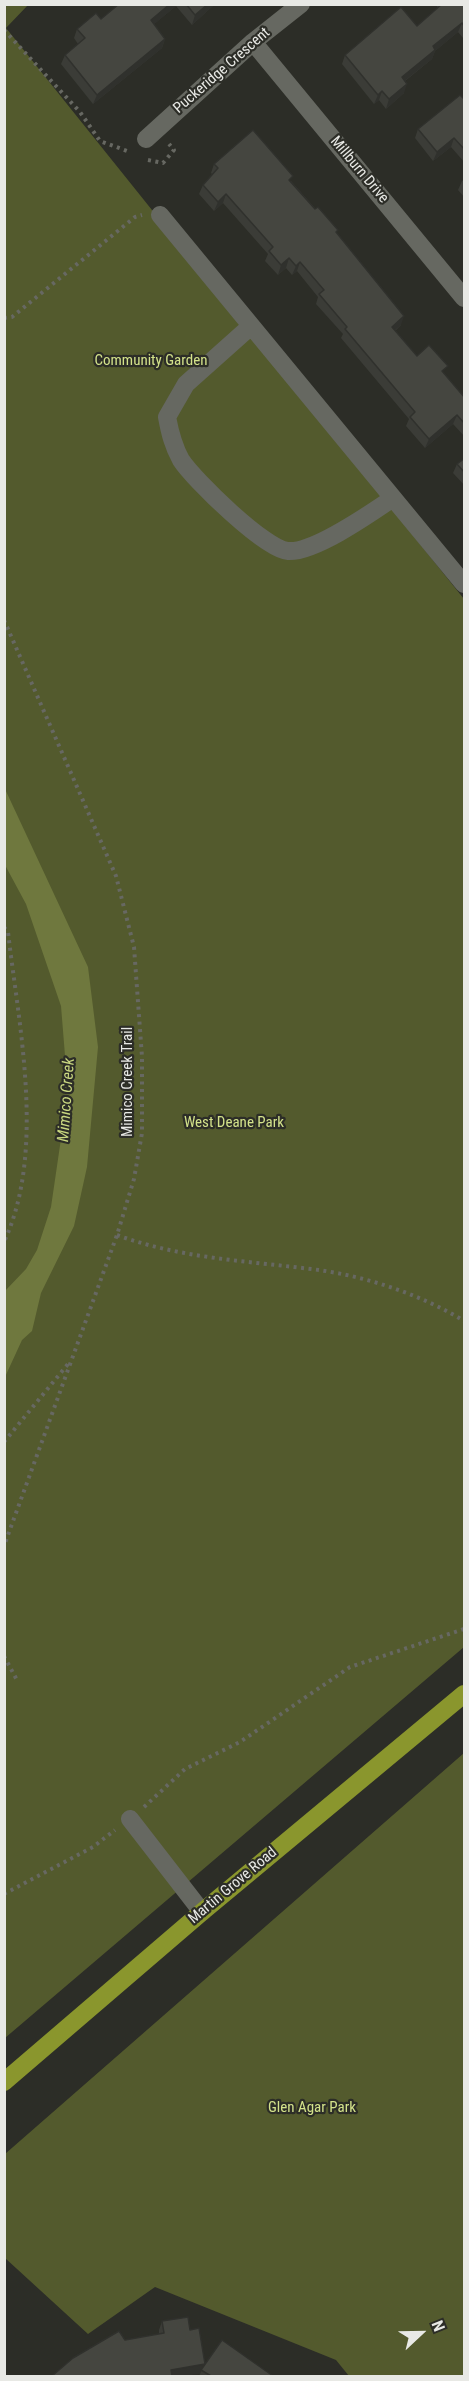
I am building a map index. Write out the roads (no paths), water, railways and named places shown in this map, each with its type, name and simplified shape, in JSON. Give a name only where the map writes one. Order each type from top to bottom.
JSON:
[{"type":"main road","name":"Martin Grove Road","points":[[4,2082],[202,1912],[465,1694]]},
{"type":"street","name":"Puckeridge Crescent","points":[[146,139],[253,42],[301,4]]},
{"type":"street","name":"Millburn Drive","points":[[253,42],[465,298]]},
{"type":"street","points":[[161,217],[465,584]]},
{"type":"street","points":[[251,326],[186,384],[167,417],[172,442],[182,462],[252,532],[272,546],[288,551],[323,541],[393,498]]},
{"type":"street","points":[[130,1819],[202,1912]]},
{"type":"water","name":"Mimico Creek","points":[[5,789],[88,967],[98,1047],[87,1167],[74,1226],[41,1293],[32,1331],[22,1340],[5,1377],[5,1291],[26,1269],[37,1250],[51,1207],[63,1125],[66,1068],[61,1006],[26,904],[5,865]]},
{"type":"park label","name":"Community Garden","points":[[151,361]]},
{"type":"park label","name":"West Deane Park","points":[[234,1123]]},
{"type":"park label","name":"Glen Agar Park","points":[[312,2108]]}]
